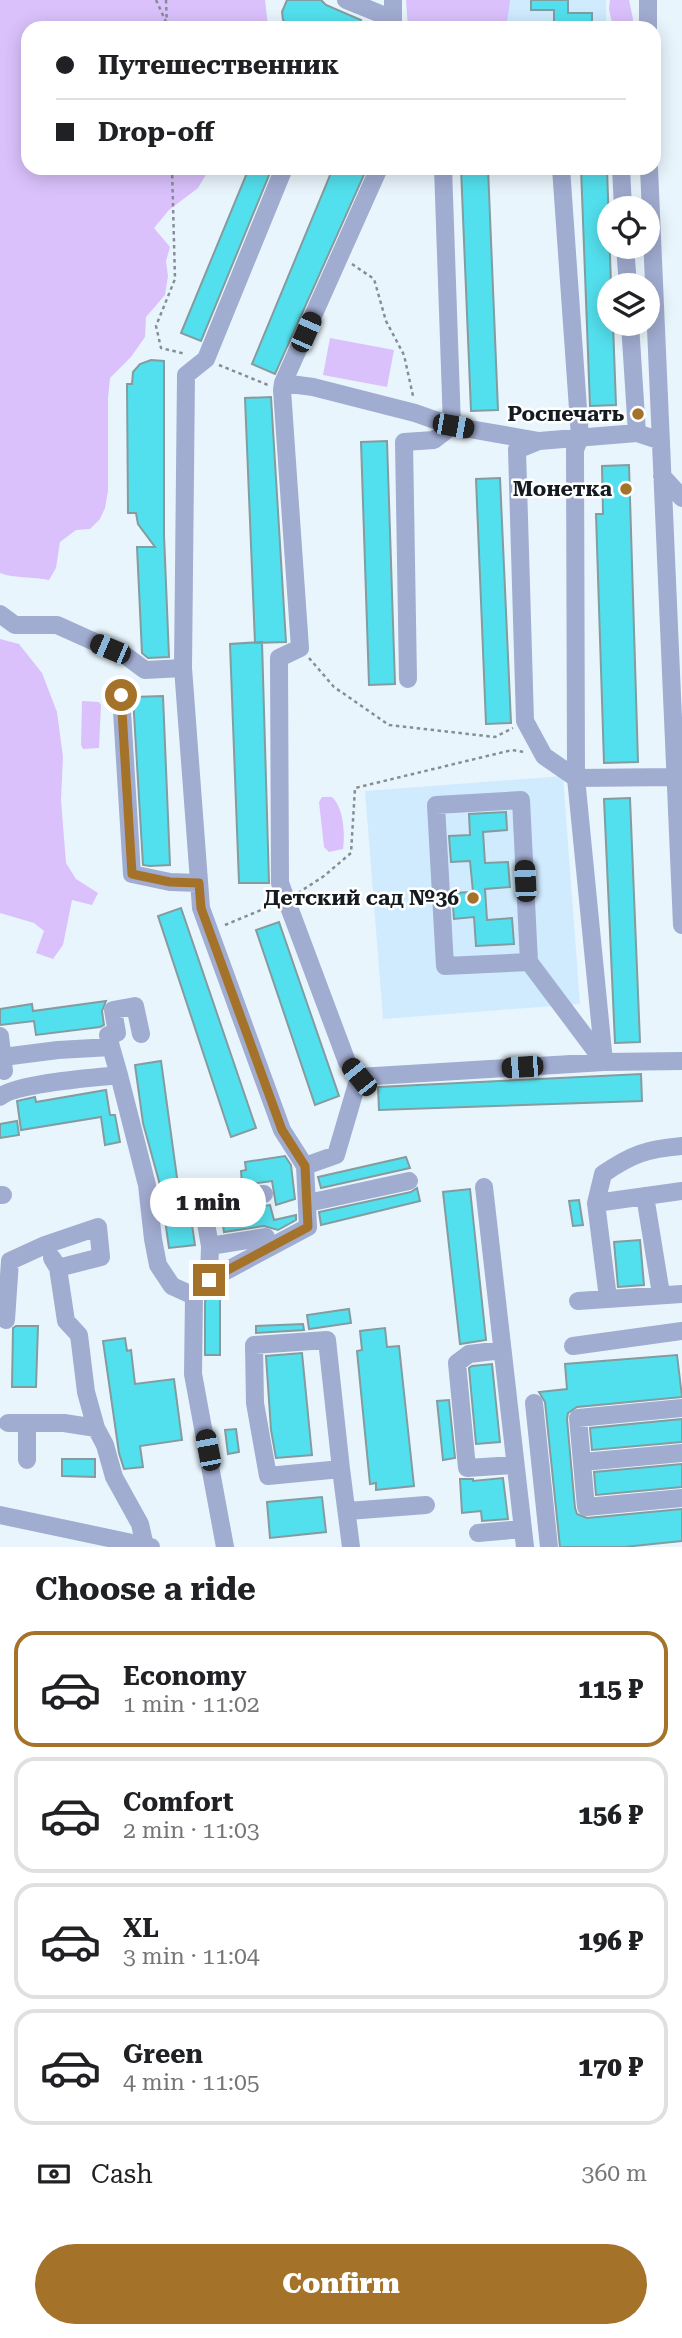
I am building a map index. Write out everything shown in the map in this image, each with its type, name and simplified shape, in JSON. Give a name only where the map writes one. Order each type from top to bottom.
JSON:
[{"type":"street","points":[[346,0],[389,21]]},
{"type":"street","points":[[393,0],[393,21]]},
{"type":"street","points":[[648,0],[648,21]]},
{"type":"street","points":[[225,1547],[193,1374],[194,1296],[209,1280],[308,1227],[308,1203],[305,1166],[282,1130],[201,908],[183,668],[186,375],[212,362],[281,175]]},
{"type":"street","points":[[359,1077],[347,1062],[280,883],[279,658],[300,648],[283,387],[376,175]]},
{"type":"street","points":[[443,175],[453,426]]},
{"type":"street","points":[[561,175],[580,437],[575,450],[576,778],[604,1062]]},
{"type":"street","points":[[621,175],[622,196]]},
{"type":"street","points":[[649,175],[682,925]]},
{"type":"street","points":[[631,336],[637,433]]},
{"type":"street","points":[[283,387],[313,387],[415,413],[453,426],[539,441],[637,433],[660,441]]},
{"type":"street","points":[[408,680],[404,442],[434,440],[453,426]]},
{"type":"street","points":[[539,441],[517,450],[525,721],[544,756],[576,778],[677,766]]},
{"type":"street","points":[[662,476],[682,498]]},
{"type":"street","points":[[0,614],[15,625],[57,625],[126,656],[145,670],[183,668]]},
{"type":"street","points":[[121,695],[132,874],[170,882],[199,883]]},
{"type":"street","points":[[529,962],[445,966],[436,805],[521,800],[529,962],[604,1062]]},
{"type":"street","points":[[141,1034],[135,1006],[113,1010],[117,1033],[108,1035],[147,1185],[158,1265],[172,1286],[194,1296]]},
{"type":"street","points":[[0,1036],[4,1064],[58,1050],[111,1047]]},
{"type":"street","points":[[359,1077],[604,1062],[682,1060]]},
{"type":"street","points":[[0,1097],[6,1092],[38,1085],[119,1075]]},
{"type":"street","points":[[305,1166],[335,1154],[359,1077]]},
{"type":"street","points":[[608,1298],[596,1203],[603,1174],[627,1157],[661,1148],[682,1146]]},
{"type":"street","points":[[308,1203],[409,1181]]},
{"type":"street","points":[[478,1533],[524,1538],[484,1187]]},
{"type":"street","points":[[596,1203],[682,1191]]},
{"type":"street","points":[[209,1280],[210,1246],[202,1201],[264,1195]]},
{"type":"street","points":[[645,1196],[661,1294]]},
{"type":"street","points":[[6,1321],[10,1261],[45,1245],[98,1227],[101,1257],[58,1268]]},
{"type":"street","points":[[210,1246],[266,1237]]},
{"type":"street","points":[[0,1514],[148,1546],[141,1524],[114,1477],[105,1445],[96,1428],[86,1392],[79,1335],[66,1321],[58,1268],[45,1245]]},
{"type":"street","points":[[578,1301],[682,1294]]},
{"type":"street","points":[[573,1346],[682,1331]]},
{"type":"street","points":[[341,1469],[268,1476],[256,1402],[254,1345],[327,1340],[351,1547]]},
{"type":"street","points":[[502,1350],[470,1354],[457,1363],[467,1468],[516,1465]]},
{"type":"street","points":[[534,1403],[548,1547]]},
{"type":"street","points":[[682,1408],[578,1418],[586,1507],[682,1498]]},
{"type":"street","points":[[8,1423],[64,1423],[96,1428]]},
{"type":"street","points":[[27,1423],[27,1460]]},
{"type":"street","points":[[583,1462],[682,1453]]},
{"type":"street","points":[[348,1511],[426,1505]]},
{"type":"path","points":[[156,0],[165,21]]},
{"type":"path","points":[[166,0],[167,21]]},
{"type":"path","points":[[172,175],[175,279],[156,326],[161,348],[212,362],[283,387]]},
{"type":"path","points":[[340,256],[374,279],[386,321],[404,355],[413,391],[415,413]]},
{"type":"path","points":[[300,648],[334,687],[389,725],[495,737],[525,721]]},
{"type":"path","points":[[236,921],[286,900],[324,876],[351,853],[355,788],[512,750],[544,756]]},
{"type":"shaded area","points":[[0,0],[265,0],[267,21],[21,21],[21,175],[206,175],[198,188],[169,210],[154,228],[170,247],[166,261],[168,276],[165,295],[146,317],[145,337],[131,357],[110,378],[108,491],[100,519],[90,529],[76,530],[60,542],[56,568],[49,580],[0,573]]},
{"type":"shaded area","points":[[406,0],[510,0],[507,21],[408,21]]},
{"type":"shaded area","points":[[416,0],[606,0],[606,21],[416,21]]},
{"type":"shaded area","points":[[610,0],[629,0],[633,21],[612,21]]},
{"type":"shaded area","points":[[330,338],[394,350],[387,387],[323,375]]},
{"type":"shaded area","points":[[0,639],[19,644],[42,673],[57,712],[63,757],[61,800],[66,863],[76,879],[98,893],[92,905],[72,900],[63,945],[53,959],[36,953],[44,931],[34,923],[0,913]]},
{"type":"shaded area","points":[[82,701],[99,702],[101,705],[99,748],[83,749],[81,745]]},
{"type":"shaded area","name":"Детский сад №36","points":[[563,776],[580,1004],[383,1019],[365,791]]},
{"type":"shaded area","points":[[322,797],[332,797],[339,808],[344,829],[343,849],[329,852],[324,847],[319,802]]},
{"type":"building","points":[[287,0],[321,0],[326,5],[361,20],[284,21],[282,12]]},
{"type":"building","points":[[531,0],[568,0],[568,13],[592,13],[592,21],[554,21],[554,10],[531,10]]},
{"type":"building","points":[[246,175],[269,175],[201,341],[181,333]]},
{"type":"building","points":[[330,175],[364,175],[275,374],[252,364]]},
{"type":"building","points":[[461,175],[488,175],[498,410],[471,411]]},
{"type":"building","points":[[581,175],[607,175],[608,196],[597,196],[597,259],[610,259],[611,273],[597,273],[597,336],[613,336],[616,405],[590,406]]},
{"type":"building","points":[[151,360],[164,361],[164,535],[169,657],[148,658],[142,653],[137,547],[155,547],[138,524],[136,513],[128,513],[127,384],[132,384],[133,372],[140,364]]},
{"type":"building","points":[[271,397],[286,642],[255,643],[245,398]]},
{"type":"building","points":[[387,441],[395,684],[369,685],[361,442]]},
{"type":"building","points":[[629,465],[638,762],[604,763],[596,514],[603,514],[602,466]]},
{"type":"building","points":[[500,478],[511,723],[486,724],[476,479]]},
{"type":"building","points":[[262,642],[269,883],[239,883],[230,644]]},
{"type":"building","points":[[163,696],[170,865],[150,866],[143,865],[133,697]]},
{"type":"building","points":[[630,798],[640,1042],[615,1043],[604,799]]},
{"type":"building","points":[[506,812],[507,830],[483,832],[485,863],[508,862],[510,887],[485,889],[487,920],[512,918],[514,944],[476,946],[474,917],[454,919],[452,893],[473,892],[470,861],[451,862],[449,836],[470,835],[469,814]]},
{"type":"building","points":[[181,908],[256,1128],[231,1137],[158,916]]},
{"type":"building","points":[[279,922],[339,1096],[315,1105],[256,930]]},
{"type":"building","points":[[106,1001],[102,1011],[104,1025],[100,1027],[36,1035],[34,1021],[0,1025],[0,1009],[32,1004],[33,1011]]},
{"type":"building","points":[[161,1061],[178,1185],[186,1184],[195,1245],[169,1248],[160,1185],[143,1123],[135,1065]]},
{"type":"building","points":[[641,1074],[642,1101],[379,1110],[378,1087]]},
{"type":"building","points":[[106,1090],[110,1115],[115,1115],[120,1142],[105,1145],[101,1117],[21,1130],[17,1101],[35,1097],[36,1102]]},
{"type":"building","points":[[17,1121],[19,1135],[0,1138],[0,1124]]},
{"type":"building","points":[[285,1156],[291,1165],[295,1199],[276,1205],[272,1181],[242,1185],[241,1171],[246,1170],[245,1162]]},
{"type":"building","points":[[406,1157],[410,1168],[321,1188],[318,1177]]},
{"type":"building","points":[[417,1188],[420,1201],[321,1225],[319,1212],[411,1192]]},
{"type":"building","points":[[470,1189],[486,1340],[460,1344],[443,1192]]},
{"type":"building","points":[[579,1200],[583,1225],[573,1226],[569,1201]]},
{"type":"building","points":[[270,1205],[274,1220],[296,1215],[296,1220],[278,1230],[264,1226],[224,1232],[221,1211]]},
{"type":"building","points":[[640,1240],[644,1285],[618,1287],[614,1242]]},
{"type":"building","points":[[208,1297],[220,1297],[220,1355],[205,1355],[205,1301]]},
{"type":"building","points":[[349,1309],[351,1323],[309,1329],[307,1315]]},
{"type":"building","points":[[303,1324],[304,1330],[256,1333],[256,1326]]},
{"type":"building","points":[[38,1326],[36,1387],[12,1387],[13,1328]]},
{"type":"building","points":[[385,1328],[387,1347],[399,1346],[414,1486],[376,1490],[376,1483],[370,1484],[357,1351],[362,1350],[360,1331]]},
{"type":"building","points":[[125,1338],[127,1351],[131,1350],[135,1384],[174,1379],[182,1440],[140,1446],[143,1467],[124,1469],[119,1453],[103,1341]]},
{"type":"building","points":[[302,1353],[312,1455],[276,1458],[271,1430],[266,1356]]},
{"type":"building","points":[[677,1355],[682,1397],[577,1407],[568,1413],[567,1419],[577,1514],[587,1518],[682,1509],[682,1541],[624,1547],[560,1547],[545,1402],[539,1392],[567,1389],[565,1364]]},
{"type":"building","points":[[492,1364],[500,1442],[476,1444],[469,1368]]},
{"type":"building","points":[[449,1400],[455,1458],[443,1460],[437,1401]]},
{"type":"building","points":[[682,1419],[682,1442],[592,1450],[590,1428]]},
{"type":"building","points":[[236,1429],[239,1452],[228,1454],[225,1430]]},
{"type":"building","points":[[62,1459],[95,1459],[95,1477],[62,1476]]},
{"type":"building","points":[[682,1464],[682,1487],[596,1495],[594,1472]]},
{"type":"building","points":[[503,1478],[508,1519],[482,1521],[481,1511],[462,1513],[460,1479],[473,1481]]},
{"type":"building","points":[[322,1497],[326,1532],[270,1538],[267,1502]]},
{"type":"place","name":"Роспечать","points":[[638,414]]},
{"type":"place","name":"Монетка","points":[[626,489]]},
{"type":"place","name":"Детский сад №36","points":[[473,898]]},
{"type":"route","points":[[121,695],[132,874],[170,882],[199,883],[201,908],[282,1130],[305,1166],[308,1227],[209,1280]]}]
